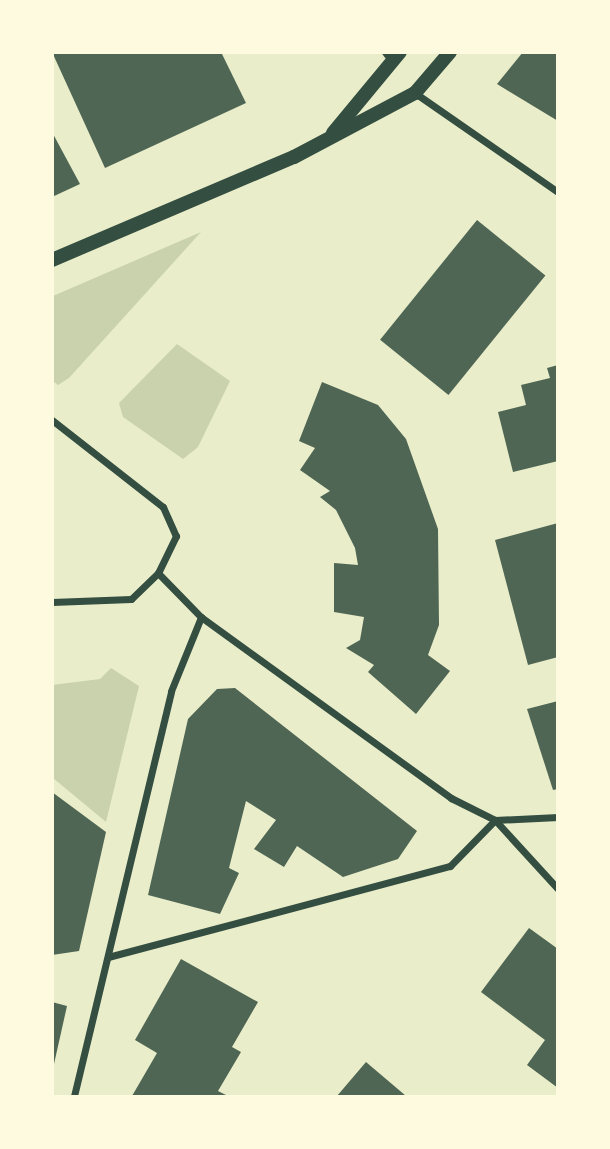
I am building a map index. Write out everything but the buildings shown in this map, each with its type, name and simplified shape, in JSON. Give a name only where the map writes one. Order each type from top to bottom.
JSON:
[{"type":"main road","points":[[52,260],[328,139],[415,93],[450,52]]},
{"type":"main road","points":[[328,139],[392,55]]},
{"type":"street","points":[[415,93],[558,192]]},
{"type":"street","points":[[52,419],[163,507],[176,537],[158,573],[131,599],[52,602]]},
{"type":"street","points":[[158,573],[201,617],[452,798],[495,820],[558,889]]},
{"type":"street","points":[[74,1097],[170,691],[201,617]]},
{"type":"street","points":[[108,957],[450,866],[495,820],[558,817]]},
{"type":"green space","points":[[201,232],[69,378],[58,385],[53,381],[53,296]]},
{"type":"green space","points":[[177,344],[230,381],[198,447],[183,459],[123,417],[119,403]]},
{"type":"green space","points":[[111,668],[139,686],[106,822],[53,778],[52,685],[100,679]]}]
